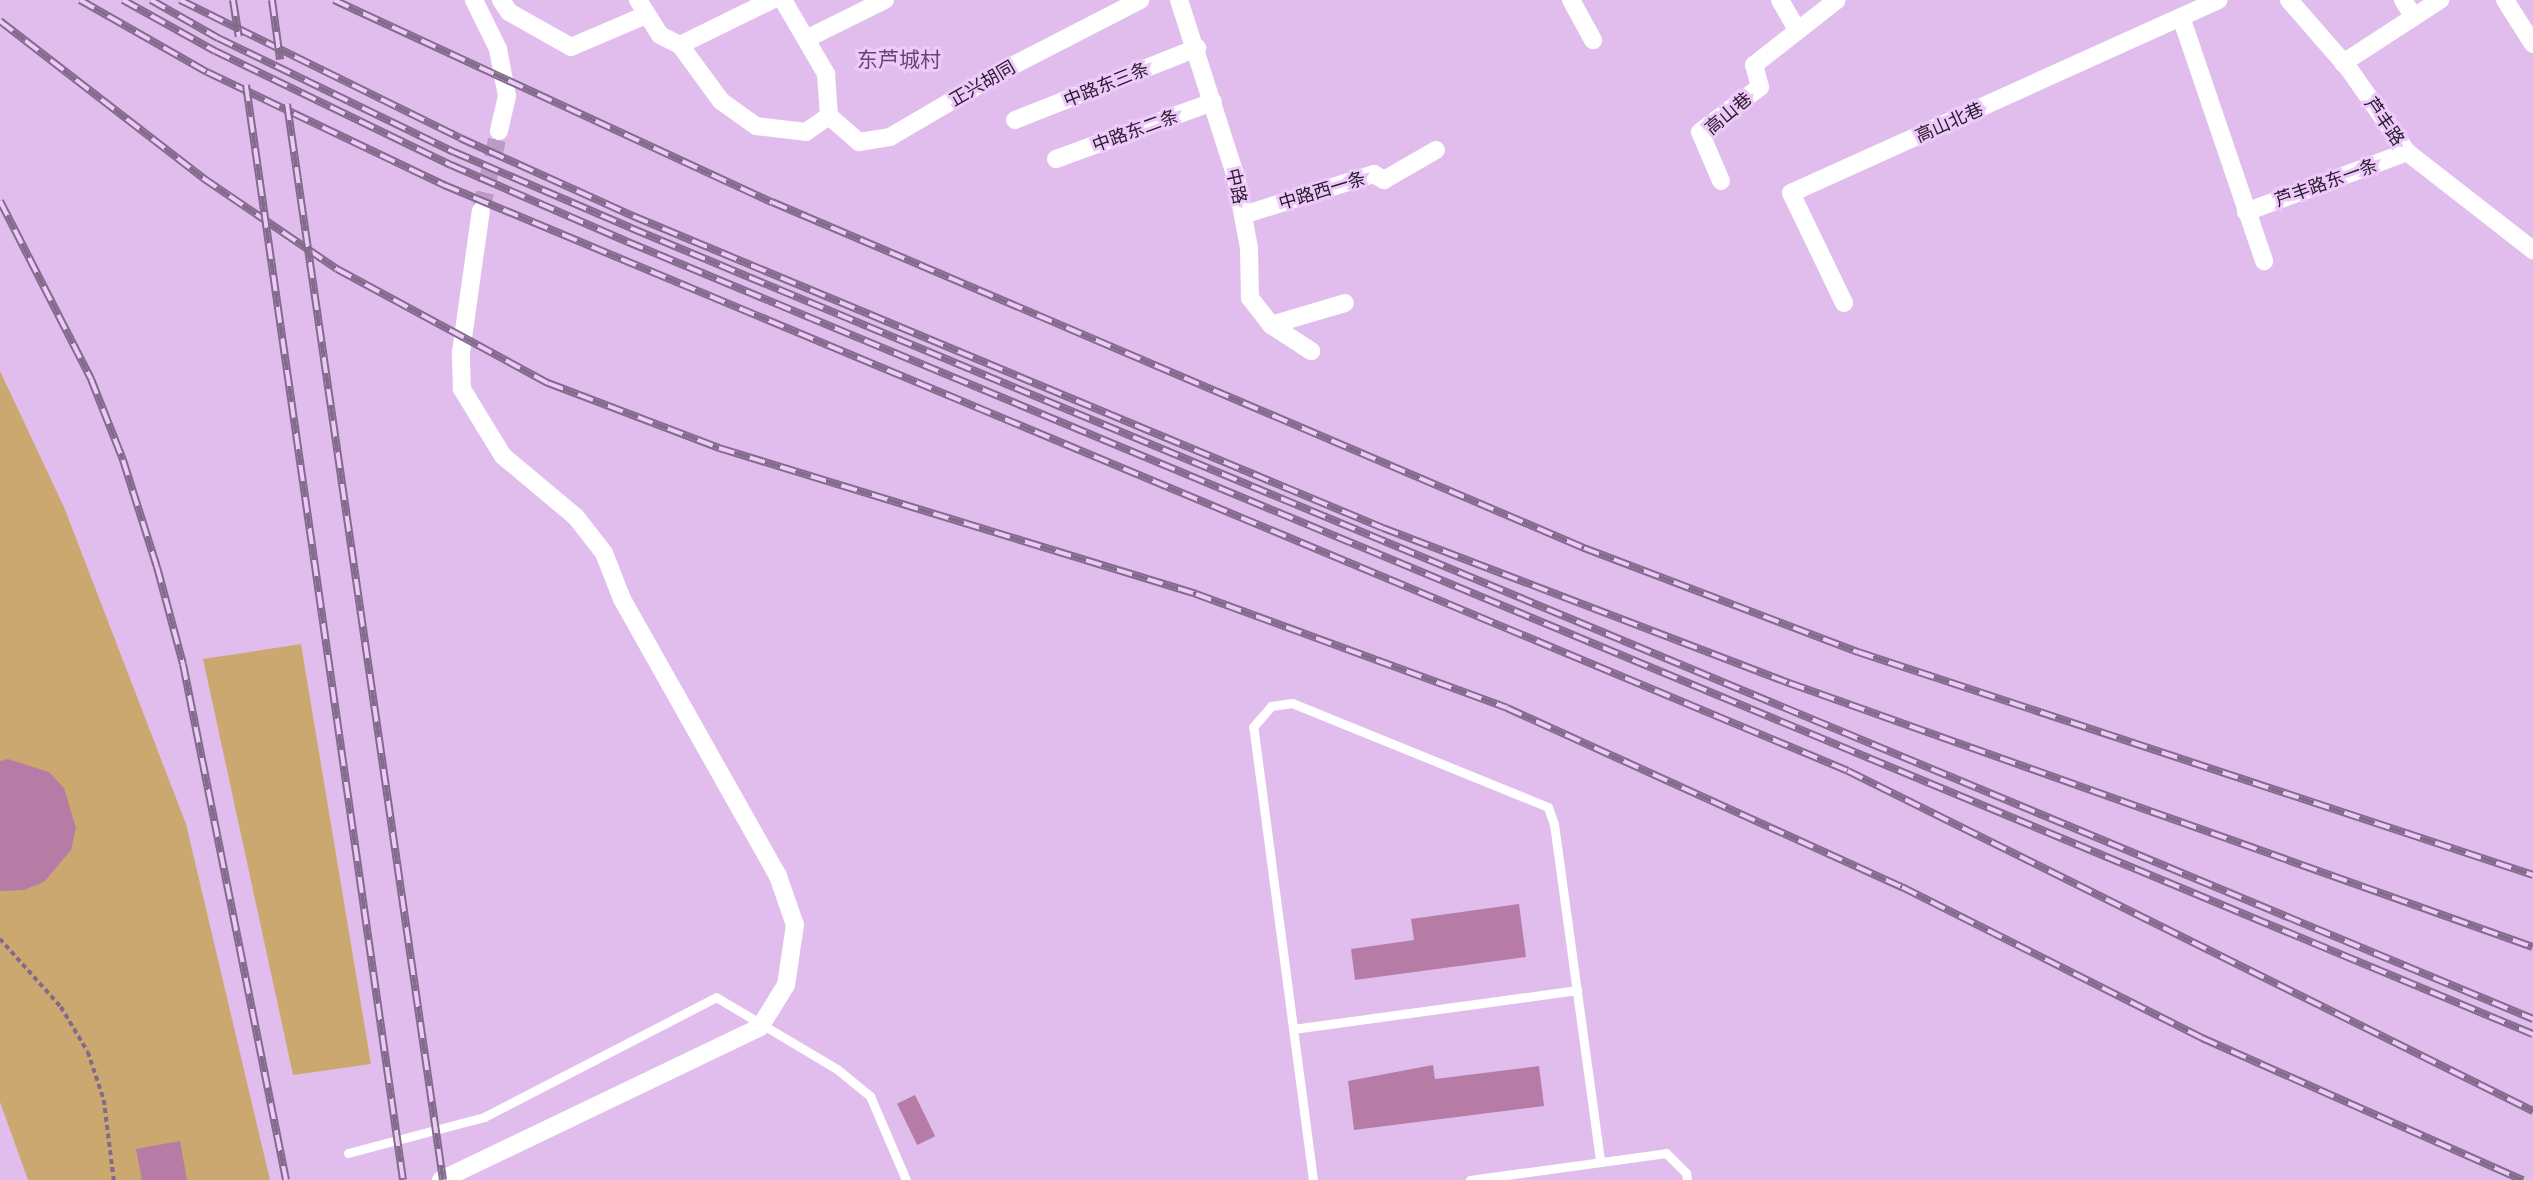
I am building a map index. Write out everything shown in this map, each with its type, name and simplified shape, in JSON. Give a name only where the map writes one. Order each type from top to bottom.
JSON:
[{"type":"street","points":[[474,0],[498,49],[507,96],[499,131]]},
{"type":"street","points":[[500,0],[509,12],[571,47],[642,7],[660,35],[680,45],[721,101],[756,126],[806,132],[829,116],[826,74],[783,0]]},
{"type":"street","points":[[680,45],[772,0]]},
{"type":"street","points":[[806,39],[885,0]]},
{"type":"street","name":"正兴胡同","points":[[829,116],[859,142],[890,137],[1006,69],[1140,0]]},
{"type":"street","name":"中路","points":[[1179,0],[1197,48],[1243,215],[1250,298],[1271,325],[1311,351]]},
{"type":"street","points":[[1571,0],[1593,40]]},
{"type":"street","points":[[1780,0],[1797,30]]},
{"type":"street","name":"高山巷","points":[[1721,181],[1700,132],[1760,87],[1754,65],[1837,0]]},
{"type":"street","name":"高山北巷","points":[[1844,303],[1791,193],[2218,0]]},
{"type":"street","name":"芦丰路","points":[[2289,0],[2343,63],[2407,152],[2533,250]]},
{"type":"street","points":[[2403,0],[2414,17]]},
{"type":"street","points":[[2343,63],[2441,0]]},
{"type":"street","points":[[2505,0],[2533,44]]},
{"type":"street","points":[[2181,17],[2264,261]]},
{"type":"street","name":"中路东三条","points":[[1016,120],[1197,48]]},
{"type":"street","name":"中路东二条","points":[[1056,159],[1213,102]]},
{"type":"street","name":"中路西一条","points":[[1243,215],[1374,174],[1384,180],[1436,150]]},
{"type":"street","name":"芦丰路东一条","points":[[2246,212],[2407,152]]},
{"type":"street","points":[[441,1180],[760,1027],[786,985],[795,925],[778,876],[622,599],[604,553],[576,517],[503,456],[462,389],[461,352],[481,210]]},
{"type":"street","points":[[1271,325],[1345,303]]},
{"type":"lane","points":[[1313,1180],[1253,727],[1271,706],[1292,703],[1548,807],[1554,824],[1600,1162]]},
{"type":"lane","points":[[1293,1029],[1577,990]]},
{"type":"lane","points":[[348,1153],[484,1117],[716,998],[760,1027],[837,1069],[870,1096],[906,1180]]},
{"type":"lane","points":[[1469,1180],[1666,1153],[1686,1173],[1687,1180]]},
{"type":"path","points":[[0,939],[61,1007],[88,1052],[104,1100],[114,1180]]},
{"type":"shaded area","points":[[0,371],[64,507],[186,824],[270,1180],[28,1180],[0,1102]]},
{"type":"shaded area","points":[[301,644],[371,1064],[293,1075],[203,659]]},
{"type":"building","points":[[8,759],[49,772],[64,788],[76,828],[71,850],[44,882],[24,890],[0,891],[0,761]]},
{"type":"building","points":[[1519,904],[1526,957],[1355,980],[1351,949],[1414,940],[1411,919]]},
{"type":"building","points":[[1433,1065],[1435,1079],[1539,1066],[1544,1106],[1354,1130],[1348,1081]]},
{"type":"building","points":[[915,1095],[935,1136],[917,1145],[897,1104]]},
{"type":"building","points":[[180,1141],[187,1180],[142,1180],[136,1149]]},
{"type":"tunnel","points":[[481,210],[499,131]]},
{"type":"railway","points":[[80,0],[207,72],[444,185],[1848,771],[2533,1111]]},
{"type":"railway","points":[[123,0],[215,51],[451,165],[628,242],[2533,1034]]},
{"type":"railway","points":[[151,0],[218,38],[454,152],[631,228],[2533,1019]]},
{"type":"railway","points":[[180,0],[460,138],[633,216],[1383,528],[1789,683],[2533,947]]},
{"type":"railway","points":[[233,0],[239,37]]},
{"type":"railway","points":[[272,0],[280,59]]},
{"type":"railway","points":[[334,0],[772,202],[1584,548],[1858,652],[2533,875]]},
{"type":"railway","points":[[0,21],[203,178],[337,269],[548,383],[719,448],[1196,594],[1507,708],[1902,887],[2202,1038],[2523,1180]]},
{"type":"railway","points":[[246,85],[403,1180]]},
{"type":"railway","points":[[287,104],[443,1180]]},
{"type":"railway","points":[[0,201],[91,379],[123,460],[157,567],[183,664],[286,1180]]},
{"type":"district","name":"东芦城村","points":[[899,59]]}]
